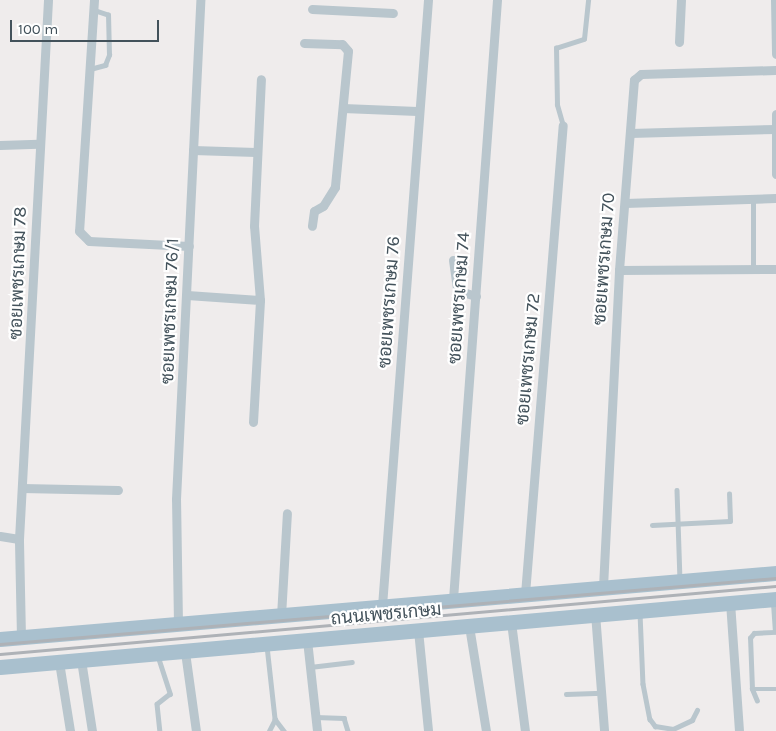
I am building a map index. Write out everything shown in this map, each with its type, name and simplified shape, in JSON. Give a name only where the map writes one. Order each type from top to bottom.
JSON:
[{"type":"main road","name":"ถนนเพชรเกษม","points":[[0,639],[776,573]]},
{"type":"main road","points":[[640,585],[640,610]]},
{"type":"main road","points":[[601,613],[603,587]]},
{"type":"main road","name":"ถนนเพชรเกษม","points":[[0,667],[774,599]]},
{"type":"street","name":"ซอยเพชรเกษม 78","points":[[21,637],[19,539],[36,281],[38,144],[48,0]]},
{"type":"street","points":[[94,0],[82,237],[188,246]]},
{"type":"street","name":"ซอยเพชรเกษม 76/1","points":[[178,624],[176,498],[200,0]]},
{"type":"street","name":"ซอยเพชรเกษม 76","points":[[382,606],[418,111],[428,0]]},
{"type":"street","name":"ซอยเพชรเกษม 74","points":[[453,599],[497,0]]},
{"type":"street","points":[[679,42],[681,0]]},
{"type":"street","points":[[775,0],[776,54]]},
{"type":"street","points":[[312,9],[345,5],[393,13]]},
{"type":"street","points":[[304,44],[347,47],[335,187],[323,206],[314,211],[312,226]]},
{"type":"street","name":"ซอยเพชรเกษม 70","points":[[603,587],[618,270],[636,75],[776,70]]},
{"type":"street","points":[[253,422],[260,300],[254,226],[256,152],[261,79]]},
{"type":"street","points":[[343,108],[418,111]]},
{"type":"street","points":[[776,114],[776,174]]},
{"type":"street","name":"ซอยเพชรเกษม 72","points":[[525,594],[563,126]]},
{"type":"street","points":[[630,133],[776,129]]},
{"type":"street","points":[[0,145],[38,144]]},
{"type":"street","points":[[192,150],[256,152]]},
{"type":"street","points":[[625,202],[776,198]]},
{"type":"street","points":[[453,260],[457,290],[476,296]]},
{"type":"street","points":[[618,270],[753,268],[776,270]]},
{"type":"street","points":[[187,295],[260,300]]},
{"type":"street","points":[[22,488],[118,490]]},
{"type":"street","points":[[281,616],[287,514]]},
{"type":"street","points":[[0,536],[19,539]]},
{"type":"street","points":[[730,602],[739,731]]},
{"type":"street","points":[[601,613],[604,731]]},
{"type":"street","points":[[511,622],[525,731]]},
{"type":"street","points":[[469,626],[486,731]]},
{"type":"street","points":[[418,630],[428,731]]},
{"type":"street","points":[[307,640],[317,731]]},
{"type":"street","points":[[185,652],[196,731]]},
{"type":"street","points":[[81,660],[92,731]]},
{"type":"street","points":[[59,662],[70,731]]},
{"type":"lane","points":[[563,126],[557,105],[556,48],[584,39],[588,0]]},
{"type":"lane","points":[[90,69],[105,65],[109,55],[108,15],[93,10]]},
{"type":"lane","points":[[753,198],[753,268]]},
{"type":"lane","points":[[677,490],[680,581]]},
{"type":"lane","points":[[652,525],[730,521],[730,494]]},
{"type":"lane","points":[[757,701],[752,690],[750,638],[754,633],[775,632],[774,599]]},
{"type":"lane","points":[[640,610],[643,684],[650,719],[662,728],[682,725],[692,720],[697,710]]},
{"type":"lane","points":[[266,644],[275,720],[284,731]]},
{"type":"lane","points":[[158,654],[170,694],[157,704],[160,731]]},
{"type":"lane","points":[[310,667],[352,662]]},
{"type":"lane","points":[[752,690],[776,689]]},
{"type":"lane","points":[[566,694],[602,693]]},
{"type":"lane","points":[[315,717],[344,718],[348,731]]},
{"type":"lane","points":[[269,731],[275,720]]},
{"type":"lane","points":[[682,725],[687,731]]},
{"type":"railway","points":[[0,644],[776,578]]},
{"type":"railway","points":[[0,654],[776,586]]}]
